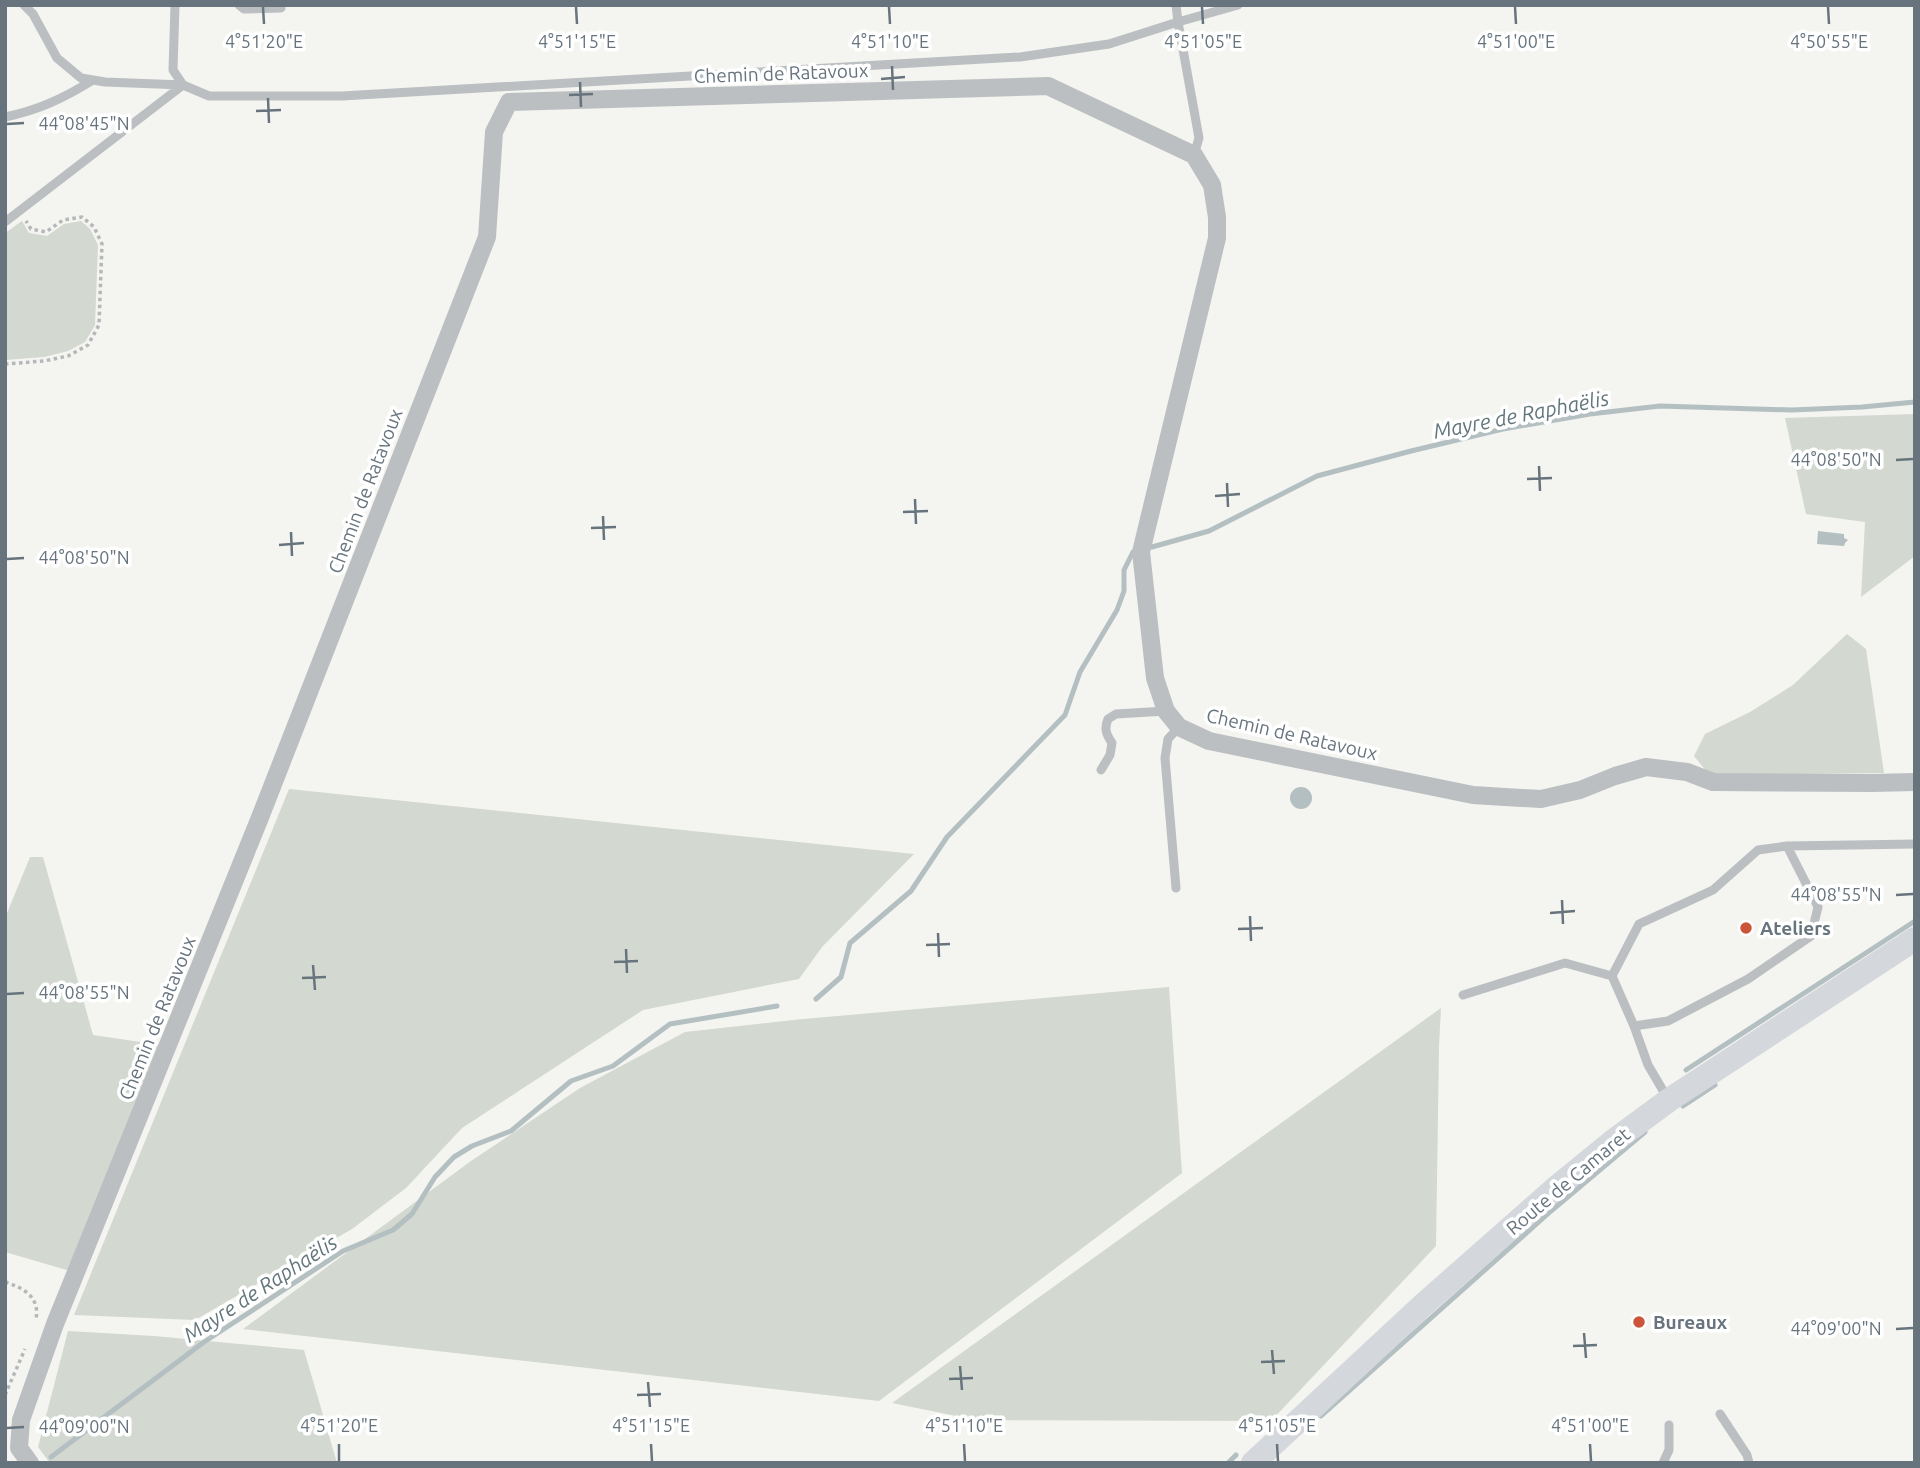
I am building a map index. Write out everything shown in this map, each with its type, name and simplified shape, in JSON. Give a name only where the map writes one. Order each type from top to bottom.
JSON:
[{"type":"main road","name":"Route de Camaret","points":[[1253,1463],[1423,1305],[1612,1142],[1669,1100],[1915,939]]},
{"type":"street","name":"Chemin de Ratavoux","points":[[30,1463],[15,1449],[21,1420],[55,1324],[259,820],[487,237],[494,132],[509,102],[1048,86],[1194,155],[1212,185],[1217,238],[1141,552],[1155,678],[1166,711],[1179,727],[1209,741],[1473,795],[1541,799],[1580,790],[1646,767],[1687,772],[1713,782],[1915,782]]},
{"type":"lane","points":[[24,5],[33,14],[57,58],[81,78],[183,85],[209,96],[342,96],[1020,57],[1109,44],[1238,5]]},
{"type":"lane","points":[[174,5],[173,70],[183,85]]},
{"type":"lane","points":[[239,5],[244,9],[281,8]]},
{"type":"lane","points":[[1176,5],[1199,138],[1194,155]]},
{"type":"lane","points":[[5,117],[64,98],[93,80]]},
{"type":"lane","points":[[5,222],[183,85]]},
{"type":"lane","points":[[1101,770],[1110,755],[1112,743],[1106,734],[1108,719],[1116,714],[1166,711]]},
{"type":"lane","points":[[1176,888],[1165,758],[1168,739],[1179,727]]},
{"type":"lane","points":[[1612,976],[1639,924],[1713,890],[1758,850],[1787,846],[1915,844]]},
{"type":"lane","points":[[1634,1026],[1668,1021],[1748,979],[1811,936],[1818,907],[1787,846]]},
{"type":"lane","points":[[1463,995],[1565,963],[1612,976]]},
{"type":"lane","points":[[1612,976],[1648,1065],[1669,1100]]},
{"type":"lane","points":[[1720,1413],[1747,1455],[1749,1463]]},
{"type":"lane","points":[[1662,1463],[1669,1450],[1669,1425]]},
{"type":"path","points":[[5,364],[68,356],[88,345],[99,325],[102,244],[94,227],[82,217],[63,220],[46,232],[31,229],[20,212]]},
{"type":"path","points":[[5,1282],[18,1286],[33,1297],[38,1310],[35,1326]]},
{"type":"path","points":[[5,1395],[25,1349]]},
{"type":"shaded area","points":[[22,221],[29,233],[47,236],[64,224],[81,221],[90,229],[98,245],[95,325],[85,342],[68,351],[44,357],[5,360],[5,233]]},
{"type":"shaded area","points":[[1915,414],[1915,556],[1861,597],[1865,522],[1806,514],[1785,418]]},
{"type":"shaded area","points":[[1818,531],[1844,534],[1844,538],[1848,540],[1844,546],[1817,544]]},
{"type":"shaded area","points":[[1847,634],[1866,649],[1884,773],[1716,775],[1707,772],[1694,756],[1705,734],[1750,712],[1793,685]]},
{"type":"shaded area","points":[[1301,787],[1309,790],[1312,798],[1309,806],[1301,809],[1293,806],[1290,798],[1293,790]]},
{"type":"shaded area","points":[[289,789],[914,854],[822,947],[799,979],[643,1010],[462,1128],[406,1188],[352,1229],[195,1320],[74,1315]]},
{"type":"shaded area","points":[[30,857],[43,857],[93,1035],[161,1045],[70,1271],[5,1252],[5,918]]},
{"type":"shaded area","points":[[1169,987],[1182,1173],[879,1401],[243,1329],[471,1161],[580,1088],[685,1032]]},
{"type":"shaded area","points":[[1441,1008],[1436,1246],[1271,1421],[976,1420],[892,1403]]},
{"type":"shaded area","points":[[68,1331],[304,1350],[337,1463],[50,1463],[38,1447]]},
{"type":"waterway","name":"Mayre de Raphaëlis","points":[[1152,547],[1209,531],[1317,476],[1503,429],[1590,414],[1660,406],[1792,410],[1915,402]]},
{"type":"waterway","name":"Mayre de Raphaëlis","points":[[816,999],[841,977],[850,943],[911,891],[947,837],[1065,715],[1080,672],[1117,610],[1124,591],[1124,570],[1133,552]]},
{"type":"waterway","points":[[1686,1070],[1915,921]]},
{"type":"waterway","name":"Mayre de Raphaëlis","points":[[51,1457],[204,1342],[343,1251],[393,1230],[412,1214],[435,1177],[454,1157],[472,1146],[511,1131],[571,1081],[613,1066],[670,1024],[777,1006]]},
{"type":"waterway","points":[[1683,1106],[1715,1085]]},
{"type":"waterway","points":[[1321,1416],[1551,1211],[1645,1132]]},
{"type":"waterway","points":[[1228,1463],[1236,1455]]},
{"type":"place","name":"Ateliers","points":[[1746,928]]},
{"type":"place","name":"Bureaux","points":[[1639,1322]]}]
